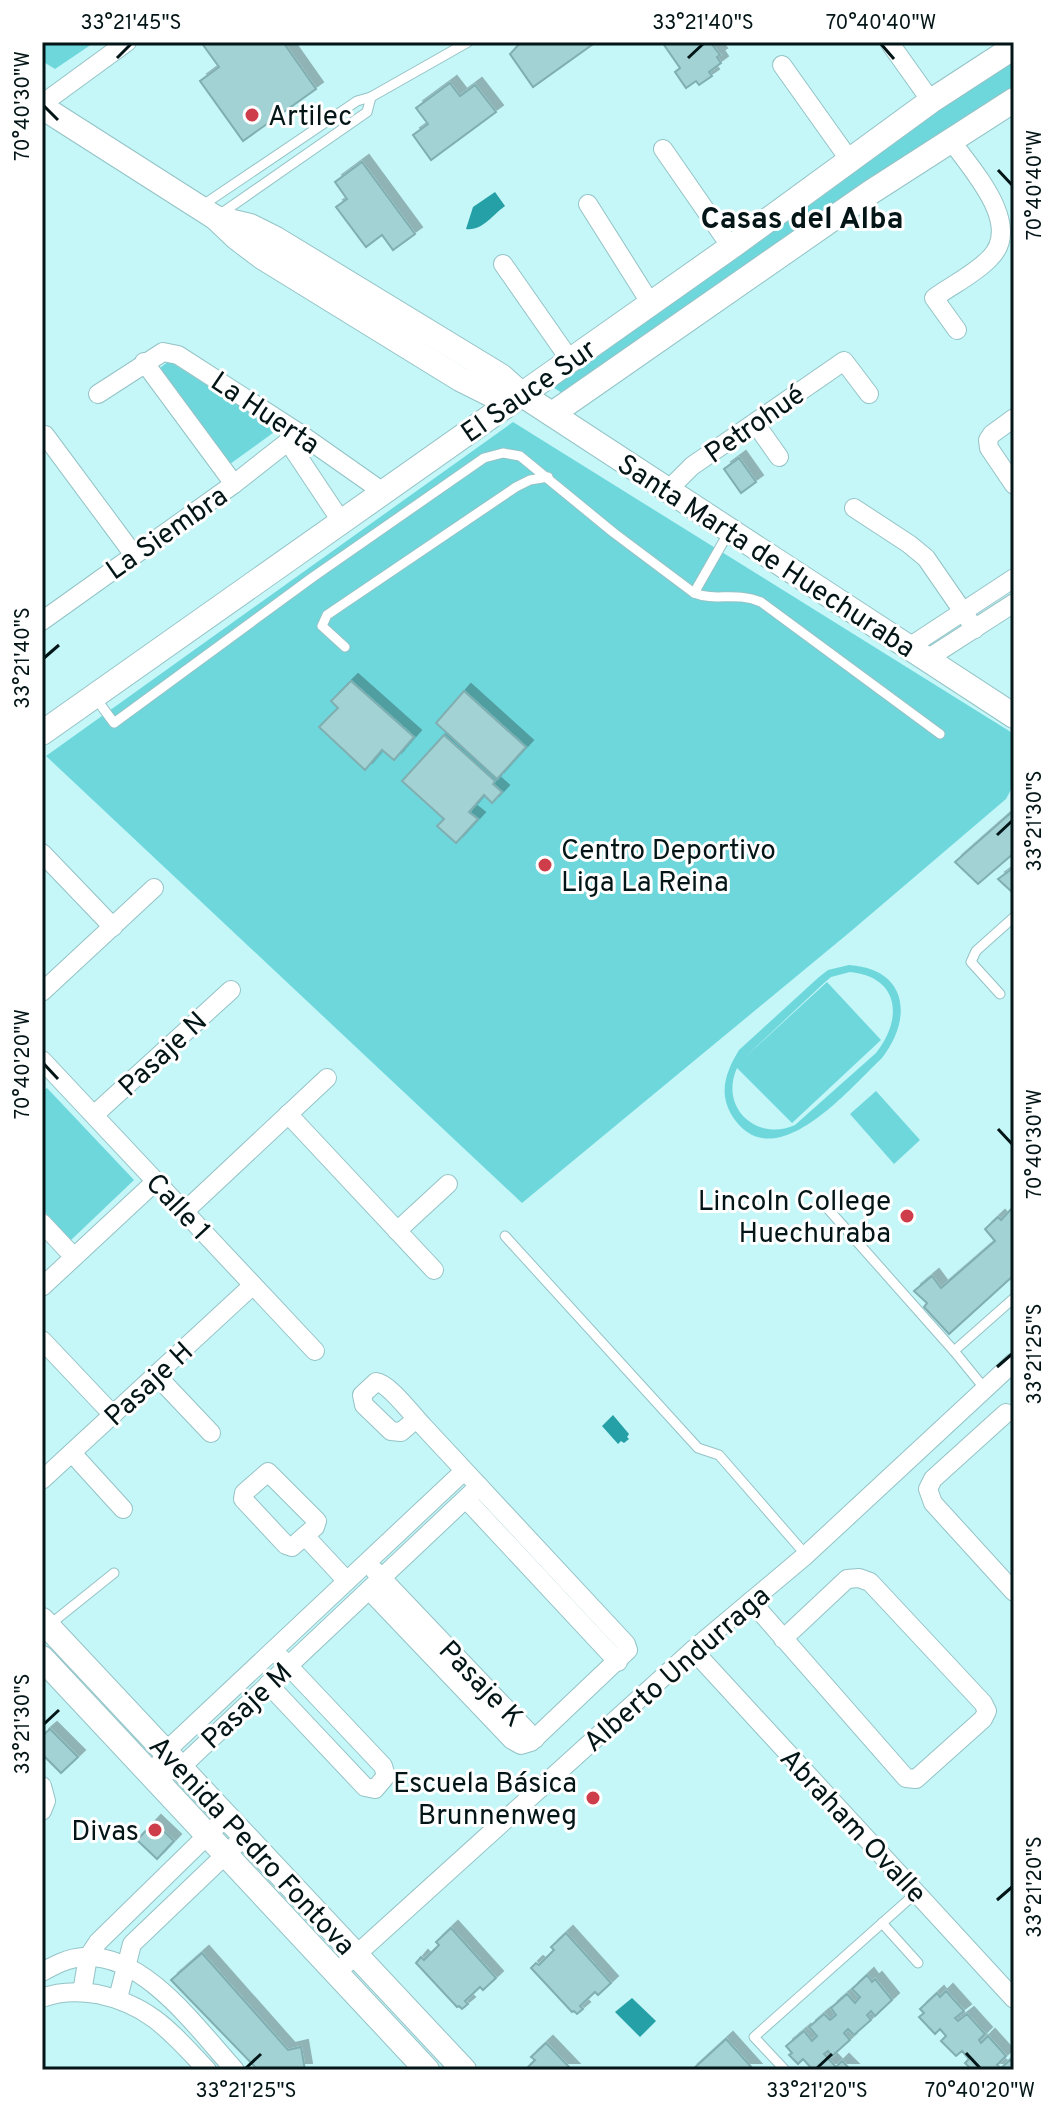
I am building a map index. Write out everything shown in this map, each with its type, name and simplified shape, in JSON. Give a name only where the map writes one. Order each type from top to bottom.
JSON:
[{"type":"street","points":[[42,105],[127,42]]},
{"type":"street","points":[[889,42],[931,101]]},
{"type":"street","name":"El Sauce Sur","points":[[42,733],[1013,45]]},
{"type":"street","points":[[782,65],[851,162],[856,180],[871,192]]},
{"type":"street","points":[[552,414],[871,192],[1014,100]]},
{"type":"street","name":"Santa Marta de Huechuraba","points":[[42,105],[208,212],[262,257],[460,379],[490,394],[521,394],[1014,716]]},
{"type":"street","points":[[950,139],[996,207],[1008,238],[992,257],[934,298],[957,330]]},
{"type":"street","points":[[663,149],[731,247]]},
{"type":"street","points":[[588,204],[651,304]]},
{"type":"street","points":[[503,264],[570,360]]},
{"type":"street","name":"La Huerta","points":[[98,394],[163,352],[178,355],[294,438],[383,492]]},
{"type":"street","name":"Petrohué","points":[[668,490],[692,466],[844,361],[869,394]]},
{"type":"street","name":"La Huerta","points":[[144,362],[234,484]]},
{"type":"street","points":[[1014,418],[988,440],[989,448],[1014,485]]},
{"type":"street","points":[[755,423],[779,457]]},
{"type":"street","points":[[45,435],[134,555]]},
{"type":"street","points":[[294,438],[341,521]]},
{"type":"street","name":"La Siembra","points":[[42,621],[294,438]]},
{"type":"street","points":[[854,508],[926,558],[975,629]]},
{"type":"street","points":[[918,653],[964,612],[1014,578]]},
{"type":"street","points":[[918,653],[975,629],[1014,603]]},
{"type":"street","points":[[42,853],[113,927]]},
{"type":"street","points":[[42,992],[154,888]]},
{"type":"street","name":"Pasaje N","points":[[94,1115],[231,990]]},
{"type":"street","name":"Calle 1","points":[[42,1060],[315,1351]]},
{"type":"street","points":[[184,1212],[327,1078]]},
{"type":"street","points":[[288,1114],[434,1270]]},
{"type":"street","points":[[42,1287],[156,1181]]},
{"type":"street","points":[[397,1231],[448,1184]]},
{"type":"street","points":[[42,1223],[74,1257]]},
{"type":"street","name":"Pasaje H","points":[[42,1480],[253,1285]]},
{"type":"street","points":[[42,1340],[113,1415]]},
{"type":"street","name":"Alberto Undurraga","points":[[336,1973],[693,1650],[806,1555],[1014,1362]]},
{"type":"street","points":[[156,1375],[211,1433]]},
{"type":"street","points":[[985,1389],[1010,1418],[933,1479],[928,1489],[933,1503],[1014,1592]]},
{"type":"street","points":[[416,1419],[464,1471],[472,1493]]},
{"type":"street","points":[[72,1453],[123,1509]]},
{"type":"street","name":"Pasaje M","points":[[153,1778],[273,1650],[464,1471]]},
{"type":"street","name":"Pasaje M","points":[[172,1760],[268,1684],[472,1493]]},
{"type":"street","name":"Pasaje K","points":[[366,1562],[375,1584],[535,1739],[623,1656],[472,1493]]},
{"type":"street","points":[[305,1536],[347,1581]]},
{"type":"street","points":[[751,1601],[783,1639],[906,1778],[916,1779],[983,1719],[987,1711],[983,1703],[870,1582],[859,1578],[847,1579],[783,1639]]},
{"type":"street","name":"Avenida Pedro Fontova","points":[[45,1623],[464,2070]]},
{"type":"street","points":[[268,1684],[362,1784],[369,1789],[380,1786],[386,1776],[383,1766],[273,1650]]},
{"type":"street","name":"Abraham Ovalle","points":[[693,1650],[1014,1999]]},
{"type":"street","name":"Avenida Pedro Fontova","points":[[42,1658],[427,2070]]},
{"type":"street","points":[[42,1786],[46,1801],[42,1811]]},
{"type":"street","points":[[82,1992],[88,1957],[105,1934],[226,1817]]},
{"type":"street","points":[[118,1998],[132,1944],[244,1837]]},
{"type":"street","points":[[42,1972],[65,1961],[88,1957],[125,1965],[154,1984],[235,2070]]},
{"type":"street","points":[[42,1998],[82,1992],[118,1998],[164,2024],[207,2070]]},
{"type":"lane","points":[[208,212],[357,101],[371,97],[468,42]]},
{"type":"lane","points":[[208,212],[367,112],[371,97]]},
{"type":"lane","points":[[94,696],[114,723],[313,577],[484,458],[503,453],[520,456],[694,593],[705,597],[745,595],[761,602],[940,734]]},
{"type":"lane","points":[[345,647],[322,626],[327,615],[516,487],[530,480],[548,477]]},
{"type":"lane","points":[[694,593],[730,530]]},
{"type":"lane","points":[[1000,994],[971,962],[976,951],[1014,917]]},
{"type":"lane","points":[[821,1201],[985,1389]]},
{"type":"lane","points":[[505,1236],[698,1448],[719,1455],[806,1555]]},
{"type":"lane","points":[[954,1351],[1014,1298]]},
{"type":"lane","points":[[45,1623],[114,1573]]},
{"type":"lane","points":[[785,2070],[754,2037],[916,1893]]},
{"type":"lane","points":[[882,1923],[918,1963]]},
{"type":"shaded area","points":[[42,42],[95,42],[55,69],[42,61]]},
{"type":"shaded area","points":[[1014,54],[1014,90],[568,397],[539,378]]},
{"type":"shaded area","points":[[495,192],[505,206],[482,225],[466,229],[473,207]]},
{"type":"shaded area","points":[[169,361],[277,430],[230,464],[160,368]]},
{"type":"shaded area","name":"Centro Deportivo Liga La Reina","points":[[513,422],[1014,734],[1014,784],[1006,799],[522,1203],[46,756]]},
{"type":"shaded area","points":[[849,965],[869,969],[894,986],[901,1012],[892,1043],[882,1058],[851,1089],[810,1123],[788,1135],[767,1139],[748,1133],[731,1114],[725,1097],[731,1065],[739,1050],[828,970]],"holes":[[[850,972],[879,982],[892,1002],[890,1027],[876,1053],[795,1125],[767,1129],[745,1118],[733,1096],[737,1068],[792,1123],[881,1040],[827,982],[742,1060],[831,977]]]},
{"type":"shaded area","points":[[47,1088],[134,1180],[71,1240],[42,1209],[42,1092]]},
{"type":"shaded area","points":[[876,1091],[920,1140],[894,1164],[850,1114]]},
{"type":"shaded area","points":[[613,1415],[629,1434],[629,1439],[624,1443],[621,1441],[618,1444],[602,1426]]},
{"type":"shaded area","points":[[632,1998],[656,2021],[640,2037],[615,2012]]},
{"type":"building","name":"Artilec","points":[[201,42],[283,42],[316,89],[243,141],[200,81],[219,67]]},
{"type":"building","points":[[521,42],[596,42],[533,87],[510,54]]},
{"type":"building","points":[[662,42],[710,42],[720,55],[717,57],[721,63],[709,72],[712,76],[699,85],[696,81],[686,88],[675,72],[680,68]]},
{"type":"building","points":[[450,83],[460,96],[475,85],[496,112],[431,160],[413,135],[428,124],[416,108]]},
{"type":"building","points":[[362,162],[415,234],[393,250],[382,235],[366,247],[336,207],[347,199],[335,182]]},
{"type":"building","points":[[739,458],[756,482],[741,493],[724,469]]},
{"type":"building","points":[[351,681],[414,737],[394,760],[382,750],[365,770],[319,727],[338,708],[331,701]]},
{"type":"building","points":[[464,691],[526,747],[497,779],[436,723]]},
{"type":"building","points":[[444,735],[495,781],[493,784],[502,792],[492,803],[484,795],[469,812],[478,819],[456,843],[437,826],[444,819],[402,781]]},
{"type":"building","points":[[1014,810],[1014,853],[978,884],[955,862]]},
{"type":"building","points":[[1014,861],[1014,894],[998,879],[1013,868]]},
{"type":"building","points":[[1014,1206],[1014,1275],[949,1334],[924,1307],[927,1303],[914,1291],[932,1276],[941,1288],[995,1241],[985,1229],[998,1217],[1001,1220]]},
{"type":"building","points":[[50,1729],[78,1757],[61,1773],[42,1754],[42,1736]]},
{"type":"building","points":[[154,1822],[174,1841],[157,1859],[137,1840]]},
{"type":"building","points":[[451,1928],[496,1978],[483,1990],[480,1987],[465,2001],[468,2004],[462,2009],[416,1963],[421,1957],[424,1960],[439,1945],[436,1942]]},
{"type":"building","points":[[566,1933],[611,1983],[598,1995],[595,1992],[580,2006],[583,2009],[577,2014],[531,1968],[536,1963],[539,1965],[554,1950],[551,1947]]},
{"type":"building","points":[[202,1953],[288,2050],[301,2047],[305,2070],[258,2070],[171,1980]]},
{"type":"building","points":[[867,1975],[872,1982],[875,1979],[892,2000],[875,2016],[871,2011],[867,2015],[871,2020],[854,2035],[848,2029],[844,2033],[850,2040],[832,2056],[828,2051],[824,2054],[836,2067],[842,2061],[851,2070],[813,2070],[803,2059],[798,2064],[789,2055],[792,2053],[786,2046],[804,2031],[812,2041],[817,2036],[809,2027],[824,2014],[830,2020],[836,2015],[831,2008],[847,1994],[855,2003],[860,1997],[852,1989]]},
{"type":"building","points":[[946,1991],[964,2011],[955,2018],[958,2021],[967,2014],[985,2034],[979,2040],[981,2043],[988,2036],[1006,2056],[997,2065],[1001,2068],[1010,2060],[1014,2070],[972,2070],[965,2063],[969,2059],[962,2051],[956,2056],[941,2041],[946,2036],[940,2029],[935,2034],[919,2017],[924,2013],[920,2009],[937,1993],[940,1997]]},
{"type":"building","points":[[726,2039],[754,2070],[692,2070]]},
{"type":"building","points":[[546,2043],[572,2070],[525,2070],[535,2060],[531,2057]]},
{"type":"place","name":"Artilec","points":[[252,115]]},
{"type":"place","name":"Centro Deportivo Liga La Reina","points":[[545,865]]},
{"type":"place","name":"Lincoln College Huechuraba","points":[[907,1216]]},
{"type":"place","name":"Escuela Básica Brunnenweg","points":[[593,1798]]},
{"type":"place","name":"Divas","points":[[155,1830]]},
{"type":"district","name":"Casas del Alba","points":[[802,218]]}]
